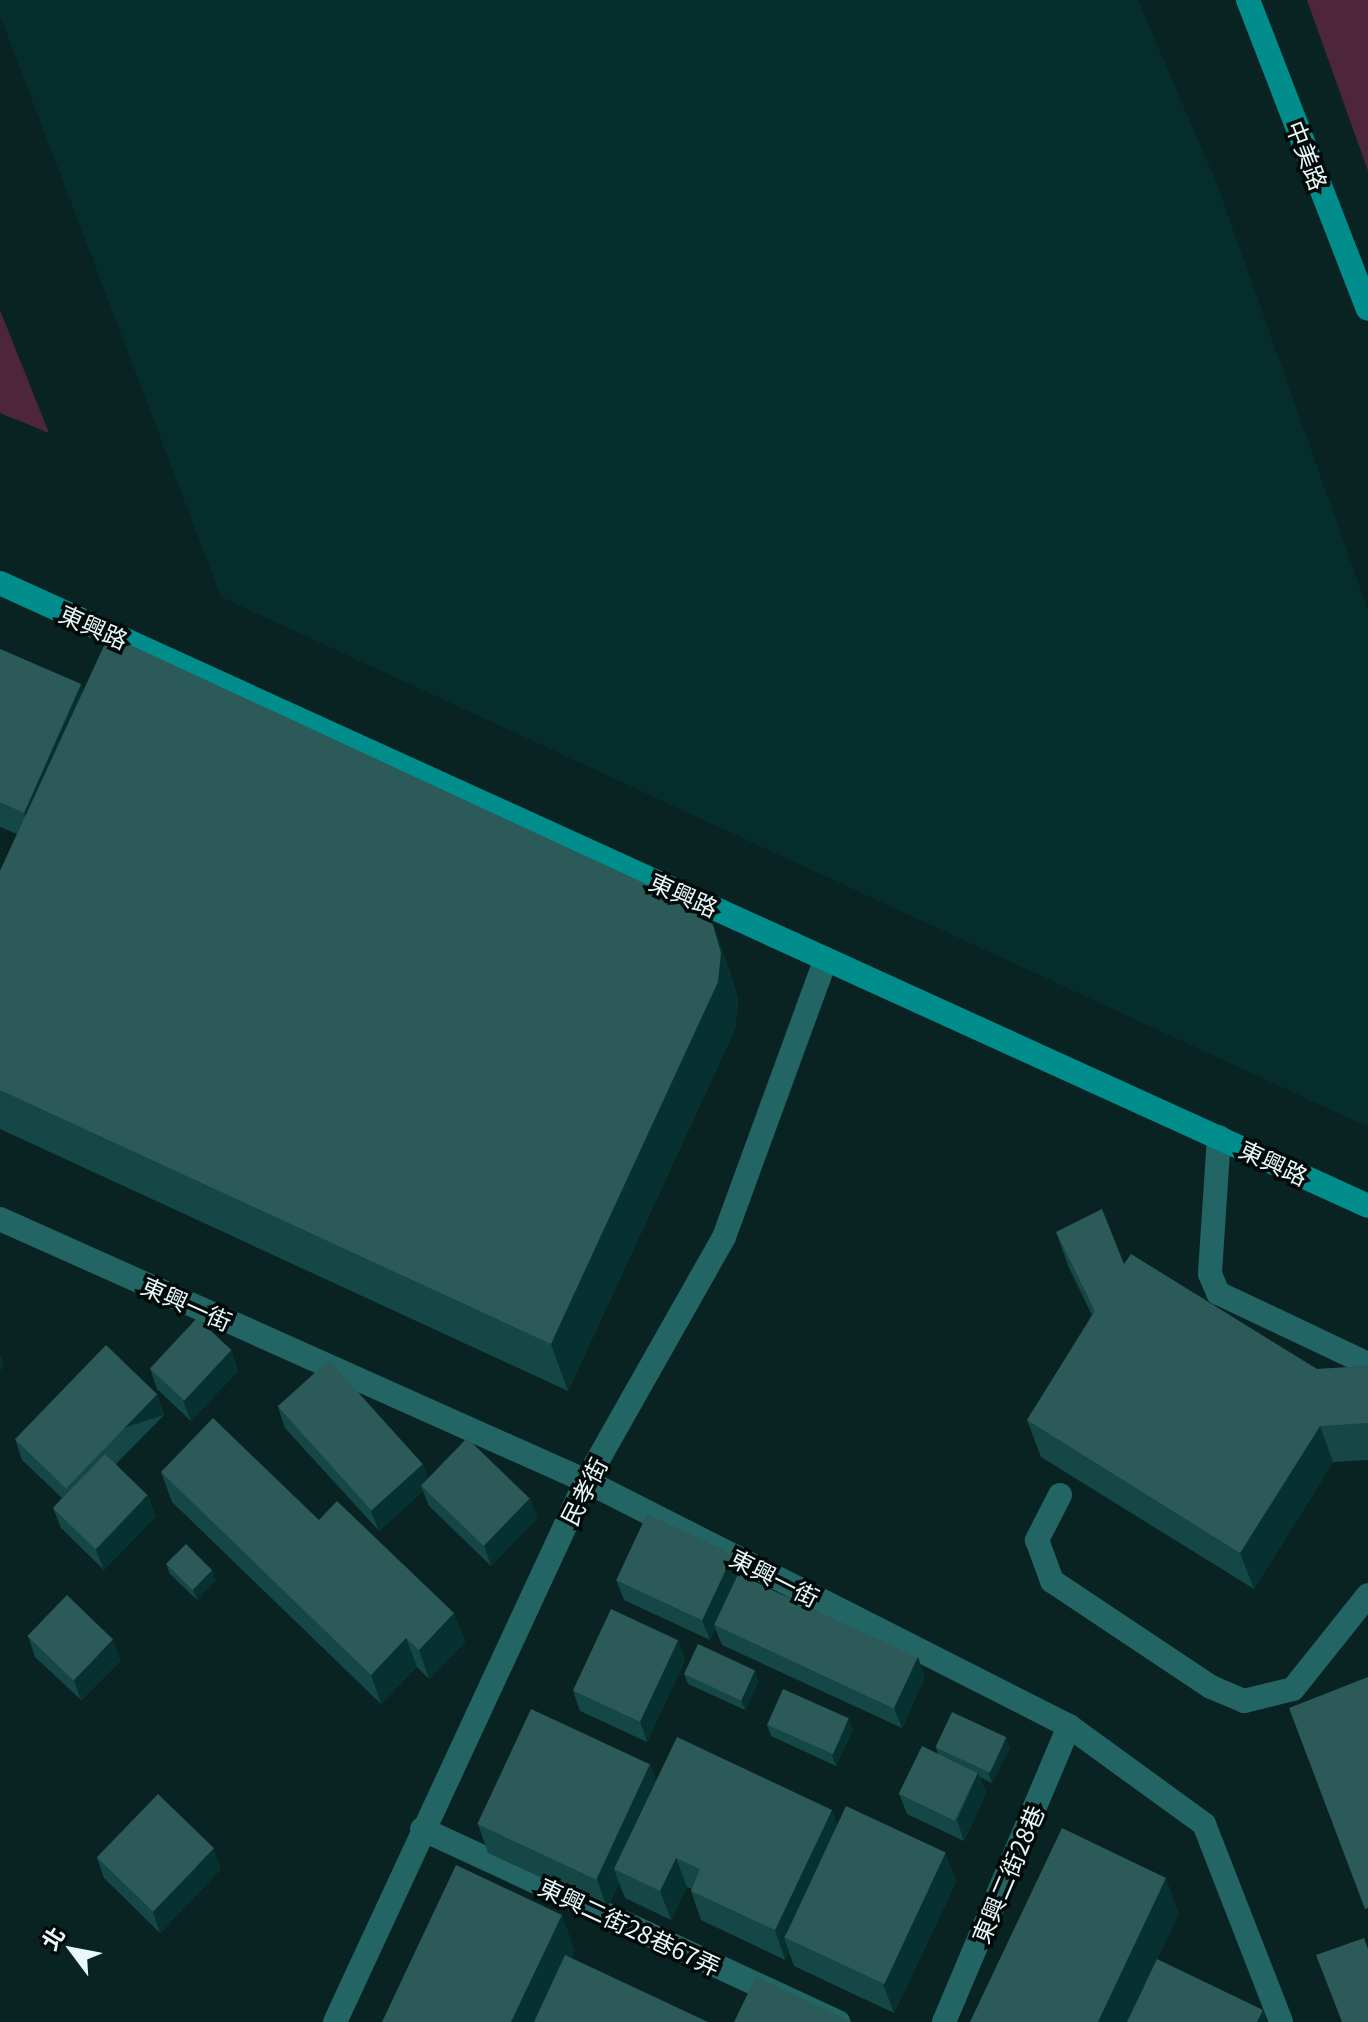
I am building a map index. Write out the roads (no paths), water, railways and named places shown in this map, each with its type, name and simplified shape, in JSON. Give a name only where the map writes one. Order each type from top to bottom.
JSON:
[{"type":"street","name":"中美路","points":[[1248,0],[1368,309]]},
{"type":"street","name":"東興路","points":[[0,583],[1368,1206]]},
{"type":"street","name":"民孝街","points":[[335,2022],[586,1481],[724,1237],[826,959]]},
{"type":"street","points":[[1219,1137],[1210,1274],[1218,1293],[1368,1364]]},
{"type":"street","name":"東興一街","points":[[0,1219],[586,1481],[1069,1726],[1204,1824],[1281,2022]]},
{"type":"street","points":[[1060,1495],[1037,1540],[1052,1581],[1211,1687],[1244,1701],[1293,1689],[1368,1595]]},
{"type":"street","name":"東興二街28巷","points":[[944,2022],[1069,1726]]},
{"type":"street","name":"東興二街28巷67弄","points":[[422,1829],[838,2022]]}]
